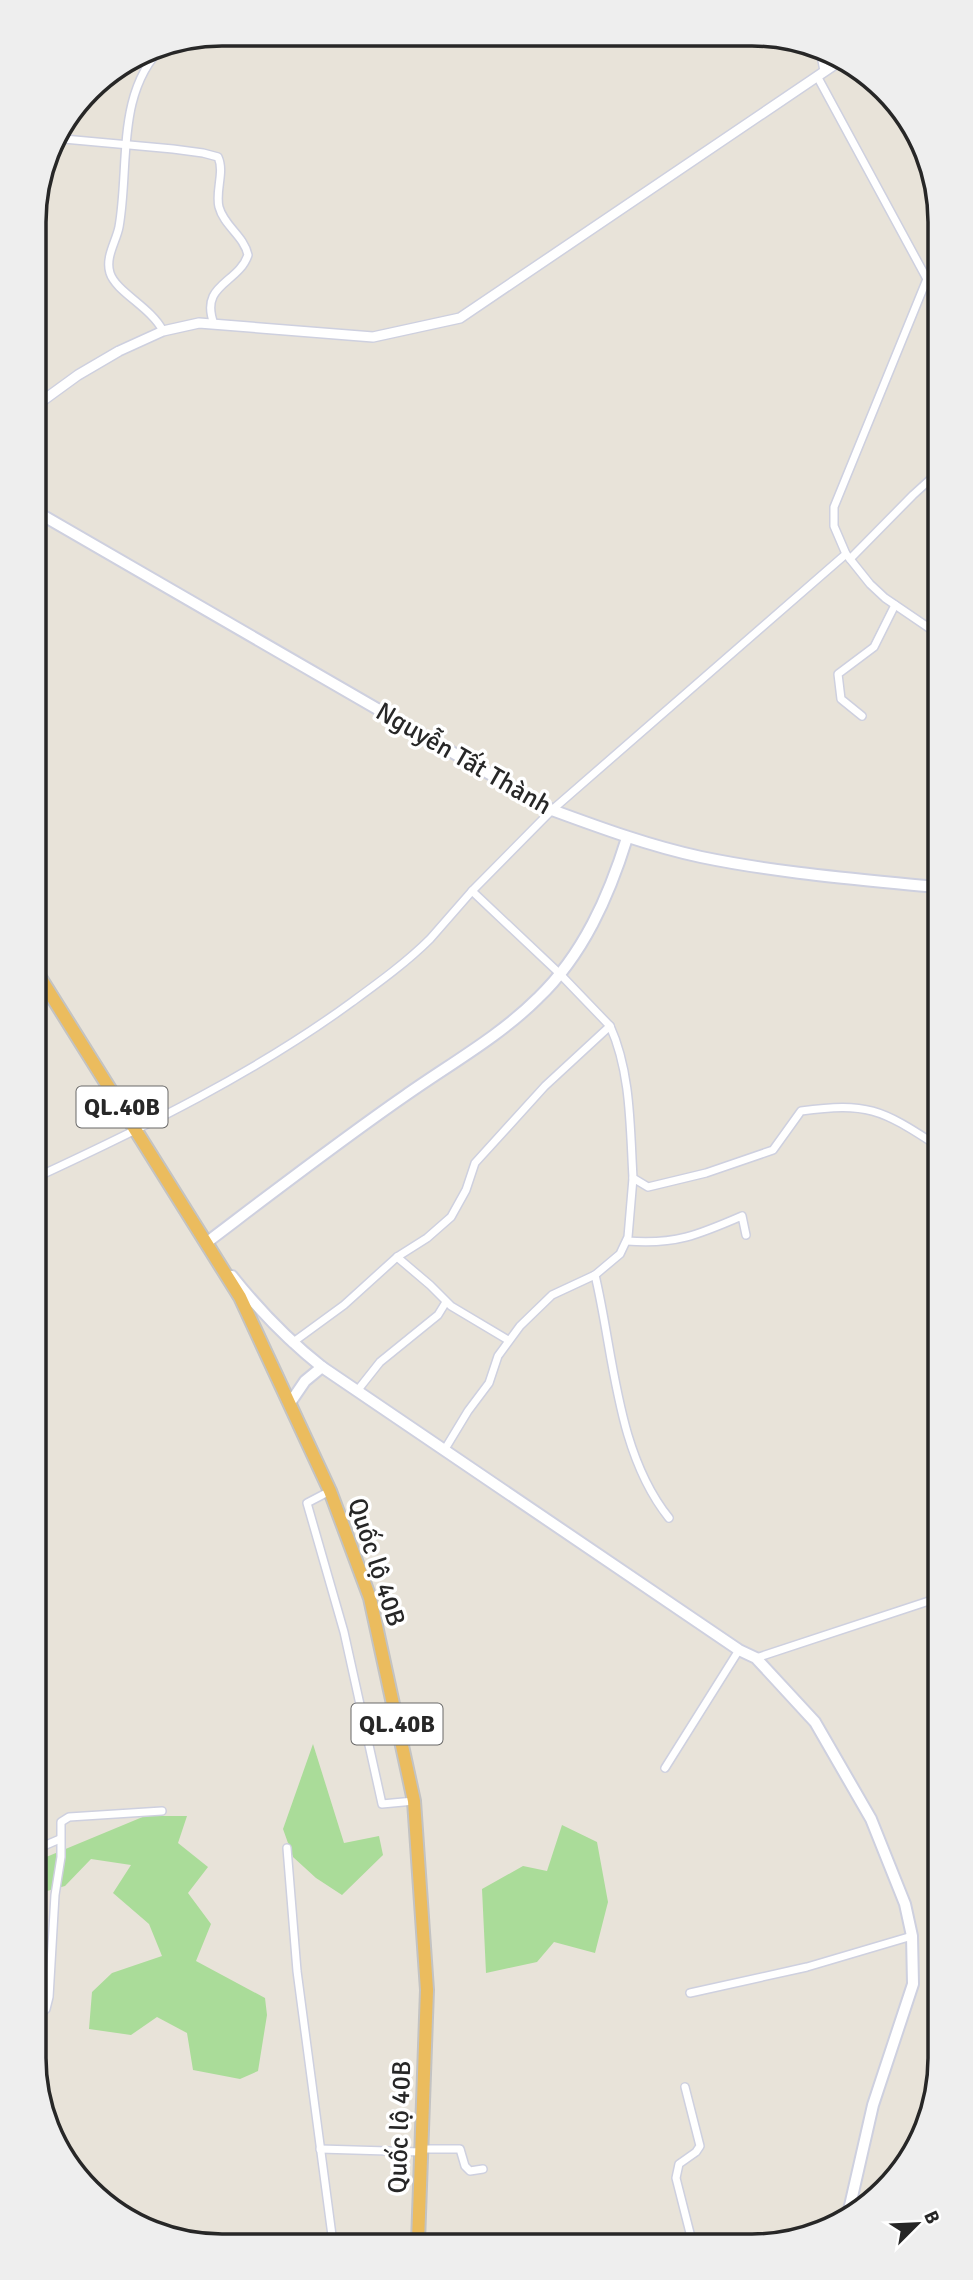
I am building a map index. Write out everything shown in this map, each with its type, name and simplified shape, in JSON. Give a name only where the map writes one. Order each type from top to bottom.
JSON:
[{"type":"highway","name":"Quốc lộ 40B","points":[[46,987],[240,1297],[330,1491],[370,1598],[414,1801],[427,1990],[418,2234]]},
{"type":"main road","name":"Nguyễn Tất Thành","points":[[46,518],[552,810],[627,838],[730,862],[817,875],[928,886]]},
{"type":"main road","points":[[627,838],[601,907],[586,938],[539,998],[206,1243],[254,1303],[292,1343],[322,1367],[739,1650],[757,1658],[815,1721],[871,1819],[905,1904],[912,1936],[913,1984],[873,2105],[851,2203]]},
{"type":"main road","points":[[290,1403],[305,1381],[322,1367]]},
{"type":"street","points":[[821,60],[821,74],[927,279],[834,507],[834,526],[848,556],[870,584],[928,627]]},
{"type":"street","points":[[149,61],[141,74],[124,145],[119,226],[110,254],[109,270],[117,284],[154,315],[163,331]]},
{"type":"street","points":[[46,398],[78,375],[119,351],[163,331],[199,323],[373,337],[460,318],[833,66]]},
{"type":"street","points":[[66,139],[203,152],[218,157],[220,212],[243,242],[248,255],[245,263],[222,284],[212,298],[211,314],[214,324]]},
{"type":"street","points":[[46,1173],[253,1068],[376,985],[428,940],[552,810],[848,556],[928,482]]},
{"type":"street","points":[[862,716],[841,699],[838,674],[874,648],[895,605]]},
{"type":"street","points":[[445,1448],[489,1382],[498,1356],[508,1340],[552,1295],[595,1275],[621,1254],[627,1241],[633,1178],[626,1086],[610,1026],[559,973],[472,891]]},
{"type":"street","points":[[292,1343],[344,1305],[397,1257],[427,1238],[451,1217],[466,1190],[475,1163],[545,1086],[610,1026]]},
{"type":"street","points":[[633,1178],[648,1187],[748,1160],[773,1150],[801,1111],[824,1108],[855,1107],[874,1110],[928,1140]]},
{"type":"street","points":[[627,1241],[657,1244],[686,1238],[742,1216],[746,1235]]},
{"type":"street","points":[[397,1257],[446,1302],[508,1340]]},
{"type":"street","points":[[595,1275],[610,1359],[638,1464],[650,1492],[669,1518]]},
{"type":"street","points":[[357,1391],[388,1354],[438,1315],[446,1302]]},
{"type":"street","points":[[330,1491],[307,1503],[344,1632],[382,1804],[414,1801]]},
{"type":"street","points":[[757,1658],[927,1602]]},
{"type":"street","points":[[664,1768],[739,1650]]},
{"type":"street","points":[[46,2009],[55,1895],[61,1857],[61,1822],[69,1817],[162,1811]]},
{"type":"street","points":[[46,1844],[60,1839]]},
{"type":"street","points":[[287,1848],[294,1945],[332,2234]]},
{"type":"street","points":[[690,1993],[807,1967],[912,1936]]},
{"type":"street","points":[[685,2087],[700,2146],[679,2164],[676,2178],[690,2234]]},
{"type":"street","points":[[320,2149],[460,2149],[465,2166],[470,2171],[483,2169]]},
{"type":"green space","points":[[313,1744],[344,1843],[379,1836],[383,1855],[342,1895],[316,1878],[293,1857],[283,1829]]},
{"type":"green space","points":[[145,1816],[187,1816],[178,1843],[208,1867],[188,1893],[211,1924],[196,1961],[265,1998],[267,2015],[258,2071],[240,2079],[193,2070],[187,2033],[157,2017],[131,2035],[89,2029],[92,1992],[112,1973],[162,1956],[149,1924],[113,1893],[131,1865],[91,1859],[65,1886],[47,1891],[46,1857]]},
{"type":"green space","points":[[562,1825],[597,1842],[608,1902],[595,1953],[554,1942],[537,1962],[486,1973],[482,1889],[523,1866],[547,1871]]}]
